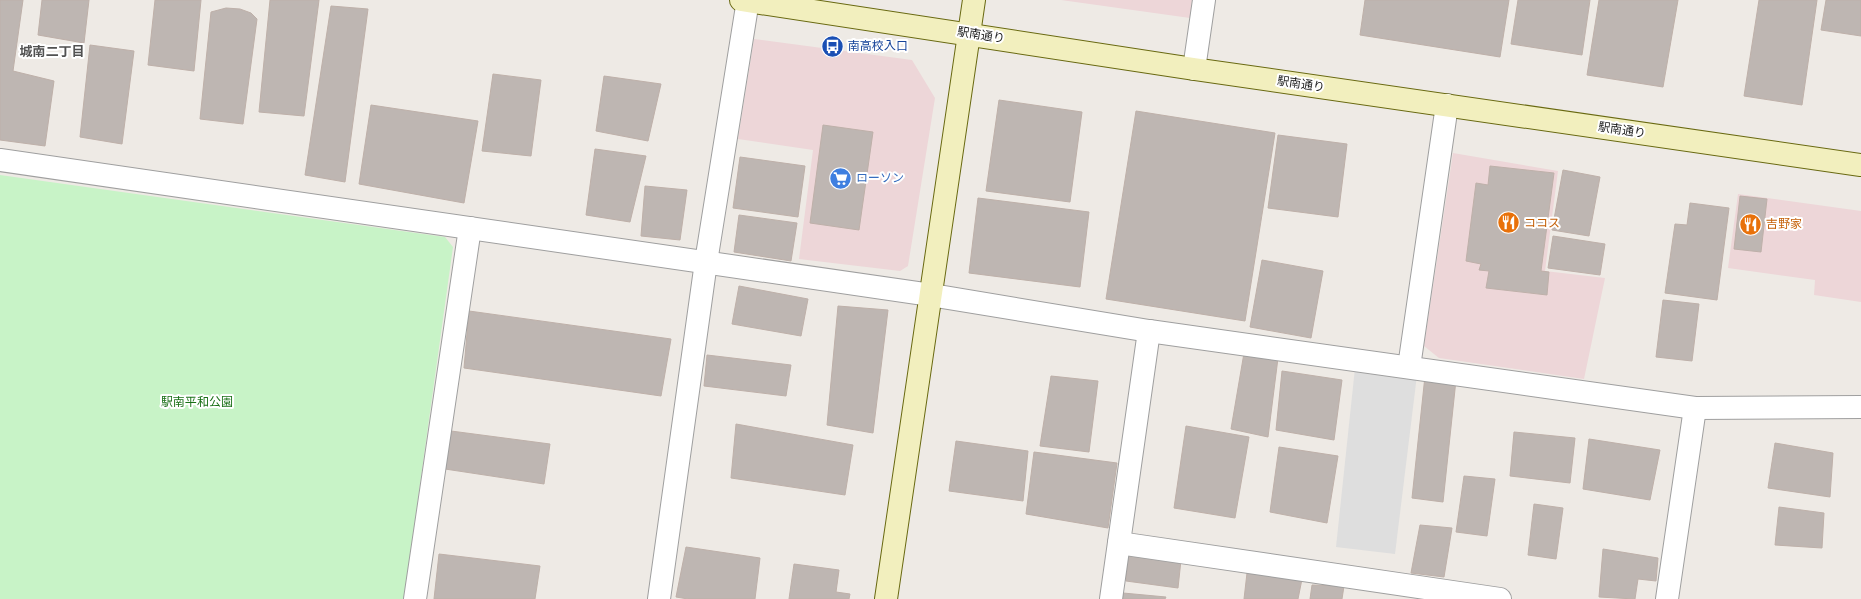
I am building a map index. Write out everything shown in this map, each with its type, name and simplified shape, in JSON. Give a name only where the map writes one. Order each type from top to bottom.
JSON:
[{"type":"street","points":[[659,599],[706,262],[746,0]]},
{"type":"street","name":"駅南通り","points":[[746,0],[1194,69],[1861,164]]},
{"type":"street","points":[[886,599],[974,0]]},
{"type":"street","points":[[1194,69],[1204,0]]},
{"type":"street","points":[[1409,367],[1447,105]]},
{"type":"street","points":[[0,160],[931,295],[1149,331],[1695,408],[1861,407]]},
{"type":"street","points":[[415,599],[470,228]]},
{"type":"street","points":[[1111,599],[1149,331]]},
{"type":"street","points":[[1667,599],[1695,408]]},
{"type":"street","points":[[1119,543],[1500,599]]},
{"type":"shaded area","points":[[1061,0],[1192,0],[1190,18]]},
{"type":"shaded area","points":[[754,39],[912,60],[935,98],[908,266],[900,271],[799,259],[813,150],[738,139]]},
{"type":"shaded area","points":[[1453,153],[1558,171],[1545,271],[1605,278],[1584,379],[1439,358],[1424,346]]},
{"type":"shaded area","points":[[1738,194],[1861,211],[1861,302],[1814,295],[1815,280],[1728,268]]},
{"type":"shaded area","points":[[1355,368],[1417,375],[1395,554],[1336,547]]},
{"type":"green space","name":"駅南平和公園","points":[[0,175],[445,237],[453,247],[404,599],[0,599]]},
{"type":"building","points":[[0,0],[23,0],[13,71],[54,81],[45,146],[0,140]]},
{"type":"building","points":[[42,0],[89,0],[84,43],[38,35]]},
{"type":"building","points":[[155,0],[201,0],[194,71],[148,65]]},
{"type":"building","points":[[270,0],[319,0],[304,116],[259,112]]},
{"type":"building","points":[[1365,0],[1509,0],[1500,57],[1360,35]]},
{"type":"building","points":[[1518,0],[1590,0],[1582,55],[1511,44]]},
{"type":"building","points":[[1599,0],[1678,0],[1663,87],[1587,75]]},
{"type":"building","points":[[1759,0],[1817,0],[1802,105],[1744,96]]},
{"type":"building","points":[[1826,0],[1861,0],[1861,36],[1821,30]]},
{"type":"building","points":[[331,6],[368,9],[345,182],[305,175]]},
{"type":"building","points":[[226,8],[240,9],[251,13],[257,19],[243,124],[200,119],[211,12]]},
{"type":"building","points":[[90,45],[134,51],[122,144],[80,137]]},
{"type":"building","points":[[493,74],[541,80],[531,156],[482,151]]},
{"type":"building","points":[[604,76],[661,84],[648,141],[596,131]]},
{"type":"building","points":[[999,100],[1082,112],[1070,202],[986,191]]},
{"type":"building","points":[[371,105],[478,121],[464,203],[359,184]]},
{"type":"building","points":[[1136,111],[1275,133],[1245,321],[1106,299]]},
{"type":"building","name":"ローソン","points":[[823,125],[873,132],[859,230],[810,223]]},
{"type":"building","points":[[1278,135],[1347,144],[1338,217],[1268,208]]},
{"type":"building","points":[[595,149],[646,156],[630,222],[586,215]]},
{"type":"building","points":[[740,157],[805,166],[798,217],[733,208]]},
{"type":"building","name":"ココス","points":[[1490,166],[1554,173],[1541,271],[1549,272],[1547,295],[1486,288],[1489,271],[1479,270],[1481,264],[1466,261],[1476,183],[1488,185]]},
{"type":"building","points":[[1563,170],[1600,177],[1589,236],[1552,230]]},
{"type":"building","points":[[645,186],[687,190],[680,240],[641,236]]},
{"type":"building","name":"吉野家","points":[[1740,196],[1767,199],[1761,252],[1734,249]]},
{"type":"building","points":[[978,198],[1089,212],[1080,287],[969,273]]},
{"type":"building","points":[[1690,203],[1729,208],[1717,300],[1665,293],[1675,224],[1687,225]]},
{"type":"building","points":[[739,215],[797,223],[791,261],[734,252]]},
{"type":"building","points":[[1553,236],[1605,244],[1600,275],[1548,268]]},
{"type":"building","points":[[1262,260],[1323,271],[1311,338],[1250,327]]},
{"type":"building","points":[[739,286],[808,299],[801,336],[732,324]]},
{"type":"building","points":[[1663,300],[1699,304],[1692,361],[1656,357]]},
{"type":"building","points":[[838,306],[888,310],[873,433],[827,425]]},
{"type":"building","points":[[469,311],[671,339],[661,396],[464,368]]},
{"type":"building","points":[[1244,353],[1278,358],[1268,437],[1231,429]]},
{"type":"building","points":[[707,355],[791,365],[786,396],[704,386]]},
{"type":"building","points":[[1282,371],[1342,380],[1334,440],[1276,430]]},
{"type":"building","points":[[1051,376],[1098,381],[1089,452],[1040,446]]},
{"type":"building","points":[[1425,376],[1456,380],[1443,502],[1412,498]]},
{"type":"building","points":[[736,424],[853,445],[845,495],[731,478]]},
{"type":"building","points":[[1186,426],[1249,437],[1235,518],[1174,508]]},
{"type":"building","points":[[451,431],[550,444],[544,484],[445,469]]},
{"type":"building","points":[[1514,432],[1575,438],[1570,483],[1510,476]]},
{"type":"building","points":[[1589,439],[1660,450],[1650,500],[1583,489]]},
{"type":"building","points":[[956,441],[1028,451],[1023,501],[949,491]]},
{"type":"building","points":[[1775,443],[1833,453],[1830,497],[1768,488]]},
{"type":"building","points":[[1279,447],[1338,456],[1327,523],[1270,512]]},
{"type":"building","points":[[1034,452],[1117,463],[1108,528],[1026,514]]},
{"type":"building","points":[[1464,476],[1495,479],[1487,536],[1456,532]]},
{"type":"building","points":[[1534,504],[1563,508],[1556,559],[1528,555]]},
{"type":"building","points":[[1779,507],[1824,513],[1822,548],[1775,545]]},
{"type":"building","points":[[1420,525],[1452,528],[1444,577],[1411,573]]},
{"type":"building","points":[[686,547],[760,558],[755,599],[688,599],[676,597]]},
{"type":"building","points":[[1603,549],[1658,558],[1656,581],[1638,579],[1635,599],[1599,597]]},
{"type":"building","points":[[1128,553],[1181,560],[1178,588],[1126,581]]},
{"type":"building","points":[[439,554],[540,566],[535,599],[434,599]]},
{"type":"building","points":[[794,564],[839,570],[836,592],[850,594],[849,599],[789,599]]},
{"type":"building","points":[[1247,573],[1302,579],[1298,599],[1244,599]]},
{"type":"building","points":[[1312,585],[1344,586],[1342,599],[1310,599]]},
{"type":"building","points":[[1123,593],[1166,597],[1165,599],[1122,599]]},
{"type":"place","name":"南高校入口","points":[[832,46]]},
{"type":"place","name":"ローソン","points":[[841,178]]},
{"type":"place","name":"ココス","points":[[1509,223]]},
{"type":"place","name":"吉野家","points":[[1751,224]]},
{"type":"district","name":"城南二丁目","points":[[52,52]]}]
